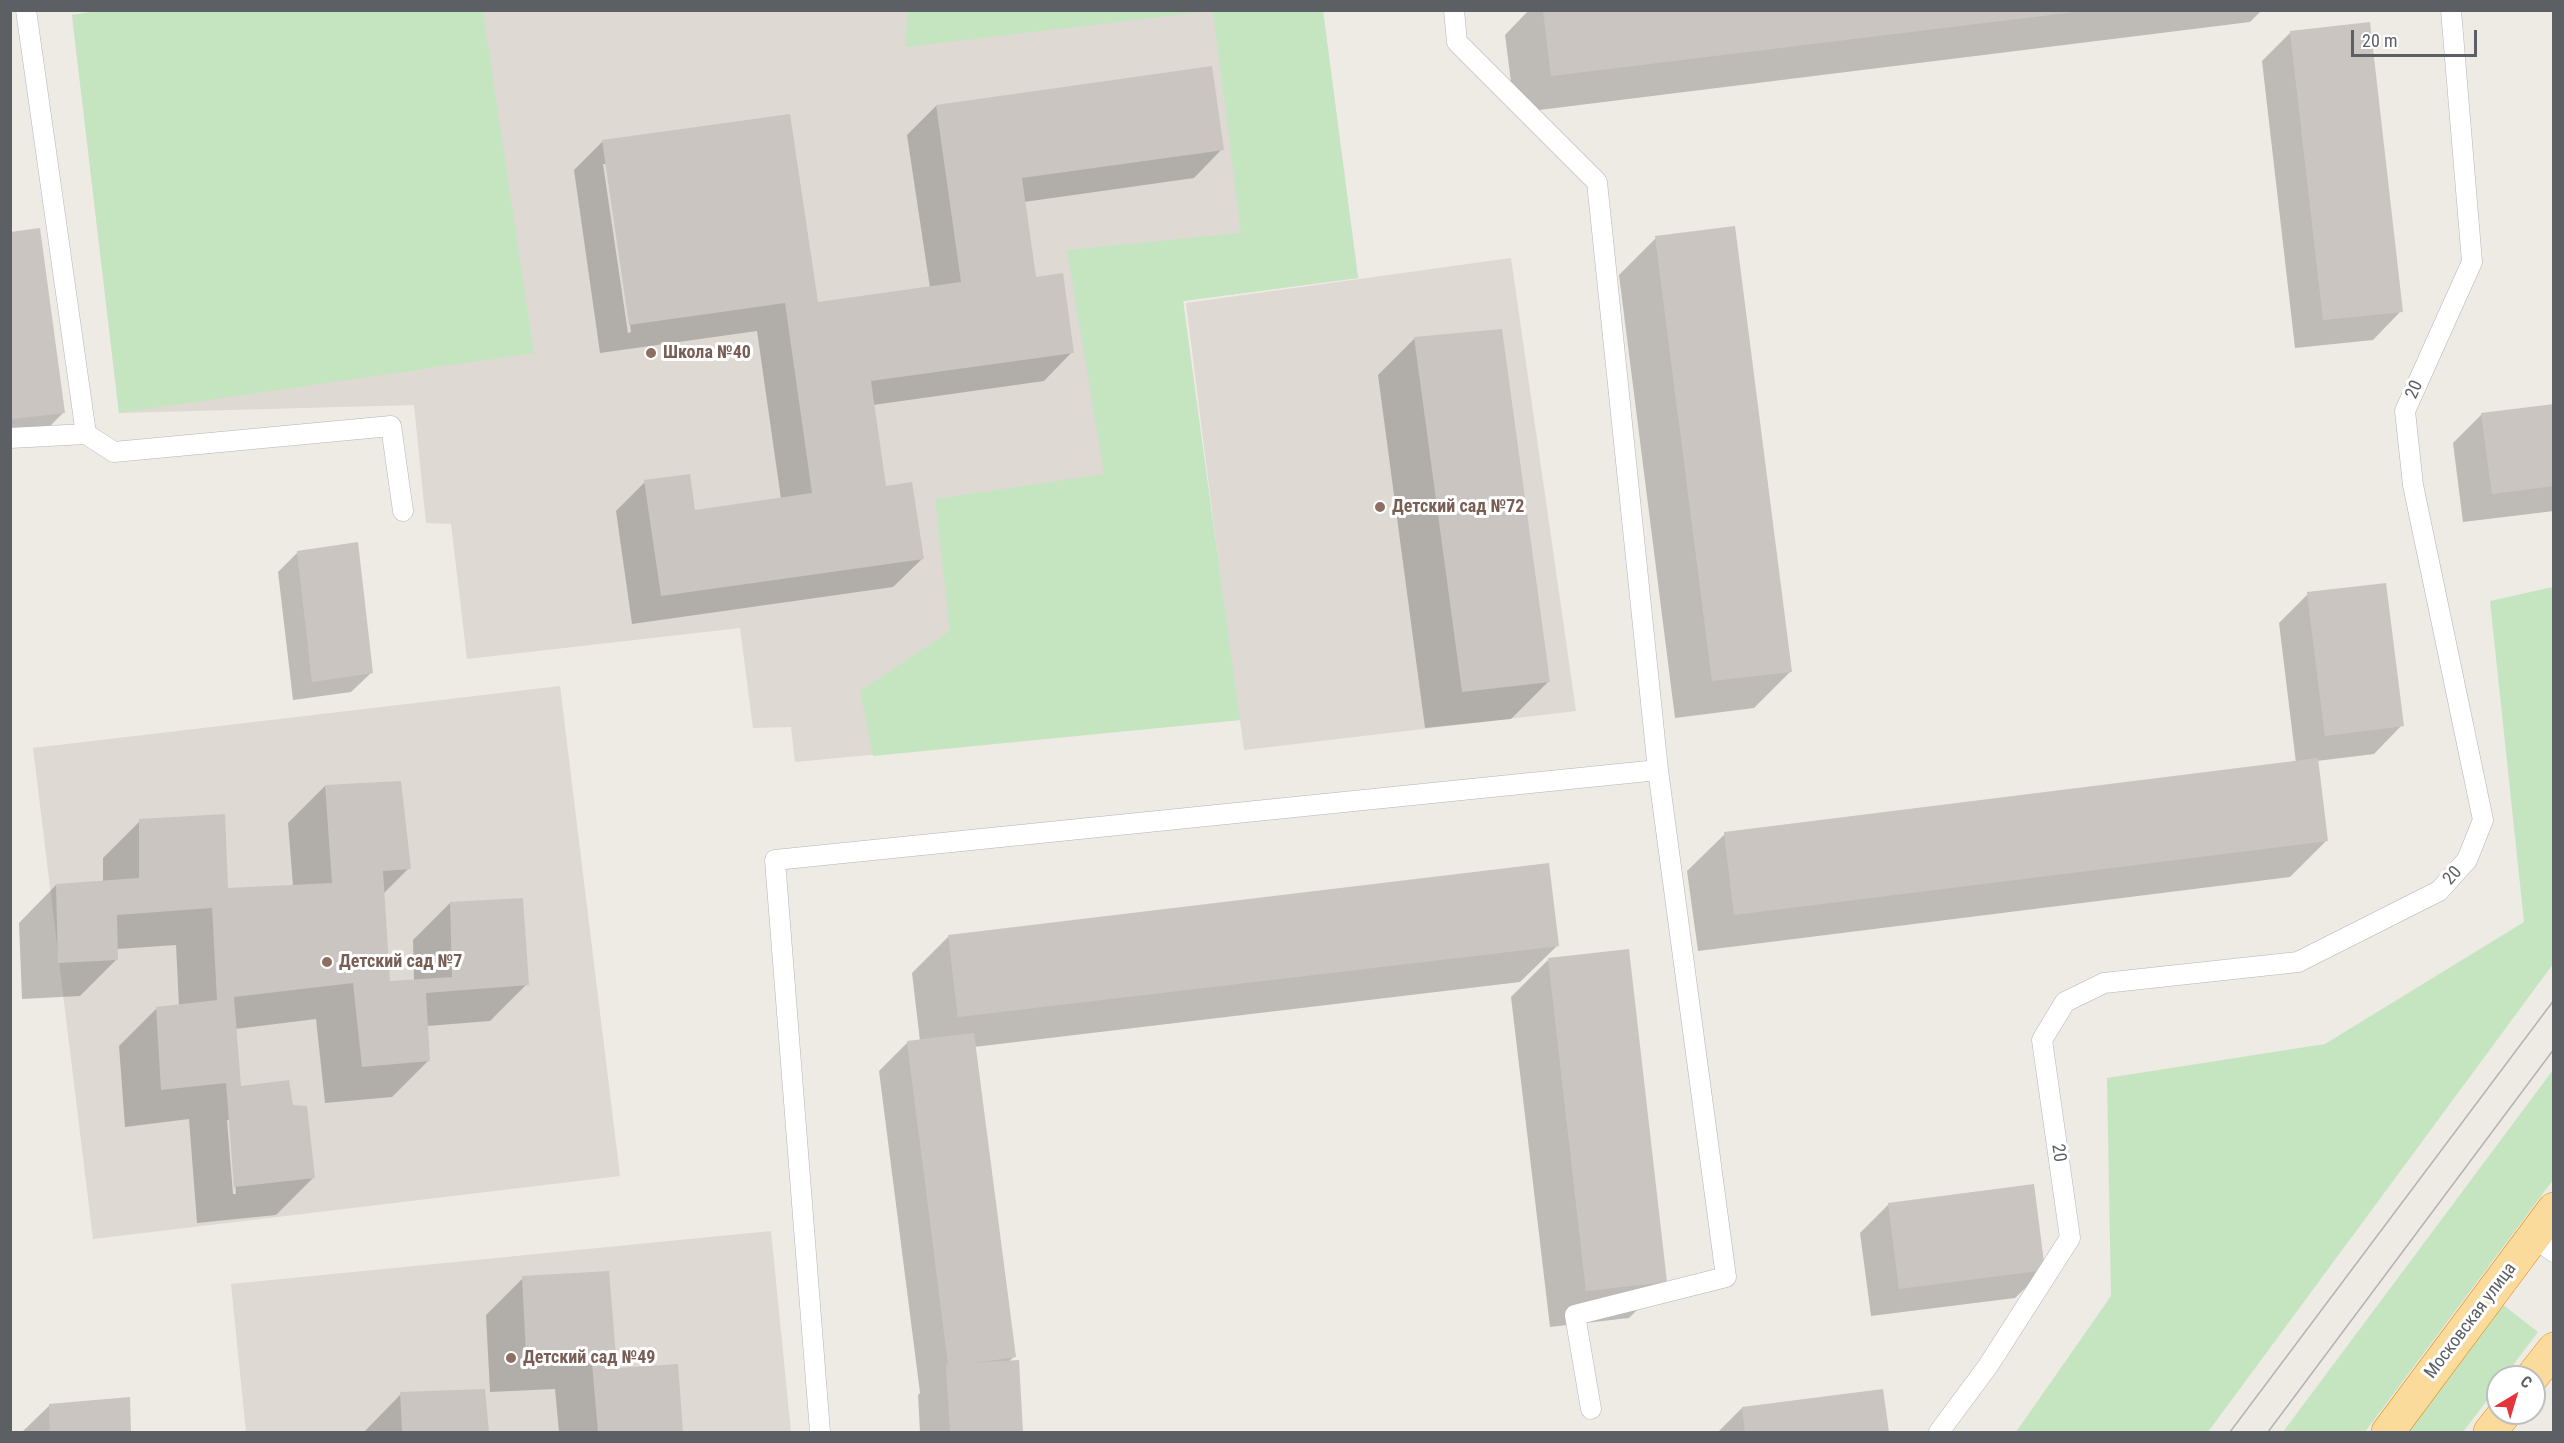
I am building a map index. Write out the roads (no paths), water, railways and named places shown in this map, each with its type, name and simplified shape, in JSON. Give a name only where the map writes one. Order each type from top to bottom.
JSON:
[{"type":"highway","name":"Московская улица","points":[[2388,1432],[2543,1245],[2553,1209]]},
{"type":"highway","points":[[2541,1365],[2553,1349]]},
{"type":"lane","points":[[26,10],[86,434]]},
{"type":"lane","points":[[1454,10],[1457,42],[1597,182],[1658,770],[1726,1277],[1575,1315],[1591,1409]]},
{"type":"lane","name":"20","points":[[1939,1432],[1988,1366],[2070,1238],[2042,1040],[2065,1002],[2104,983],[2298,962],[2439,891],[2467,860],[2483,820],[2413,485],[2405,411],[2472,262],[2451,10]]},
{"type":"lane","points":[[10,438],[86,434],[114,452],[391,426],[404,511]]},
{"type":"lane","points":[[820,1432],[775,860],[1658,770]]},
{"type":"tram line","points":[[2230,1432],[2554,1000]]},
{"type":"tram line","points":[[2268,1432],[2554,1049]]},
{"type":"place","name":"Школа №40","points":[[651,353]]},
{"type":"place","name":"Детский сад №72","points":[[1380,507]]},
{"type":"place","name":"Детский сад №7","points":[[327,962]]},
{"type":"place","name":"Детский сад №49","points":[[511,1358]]}]
